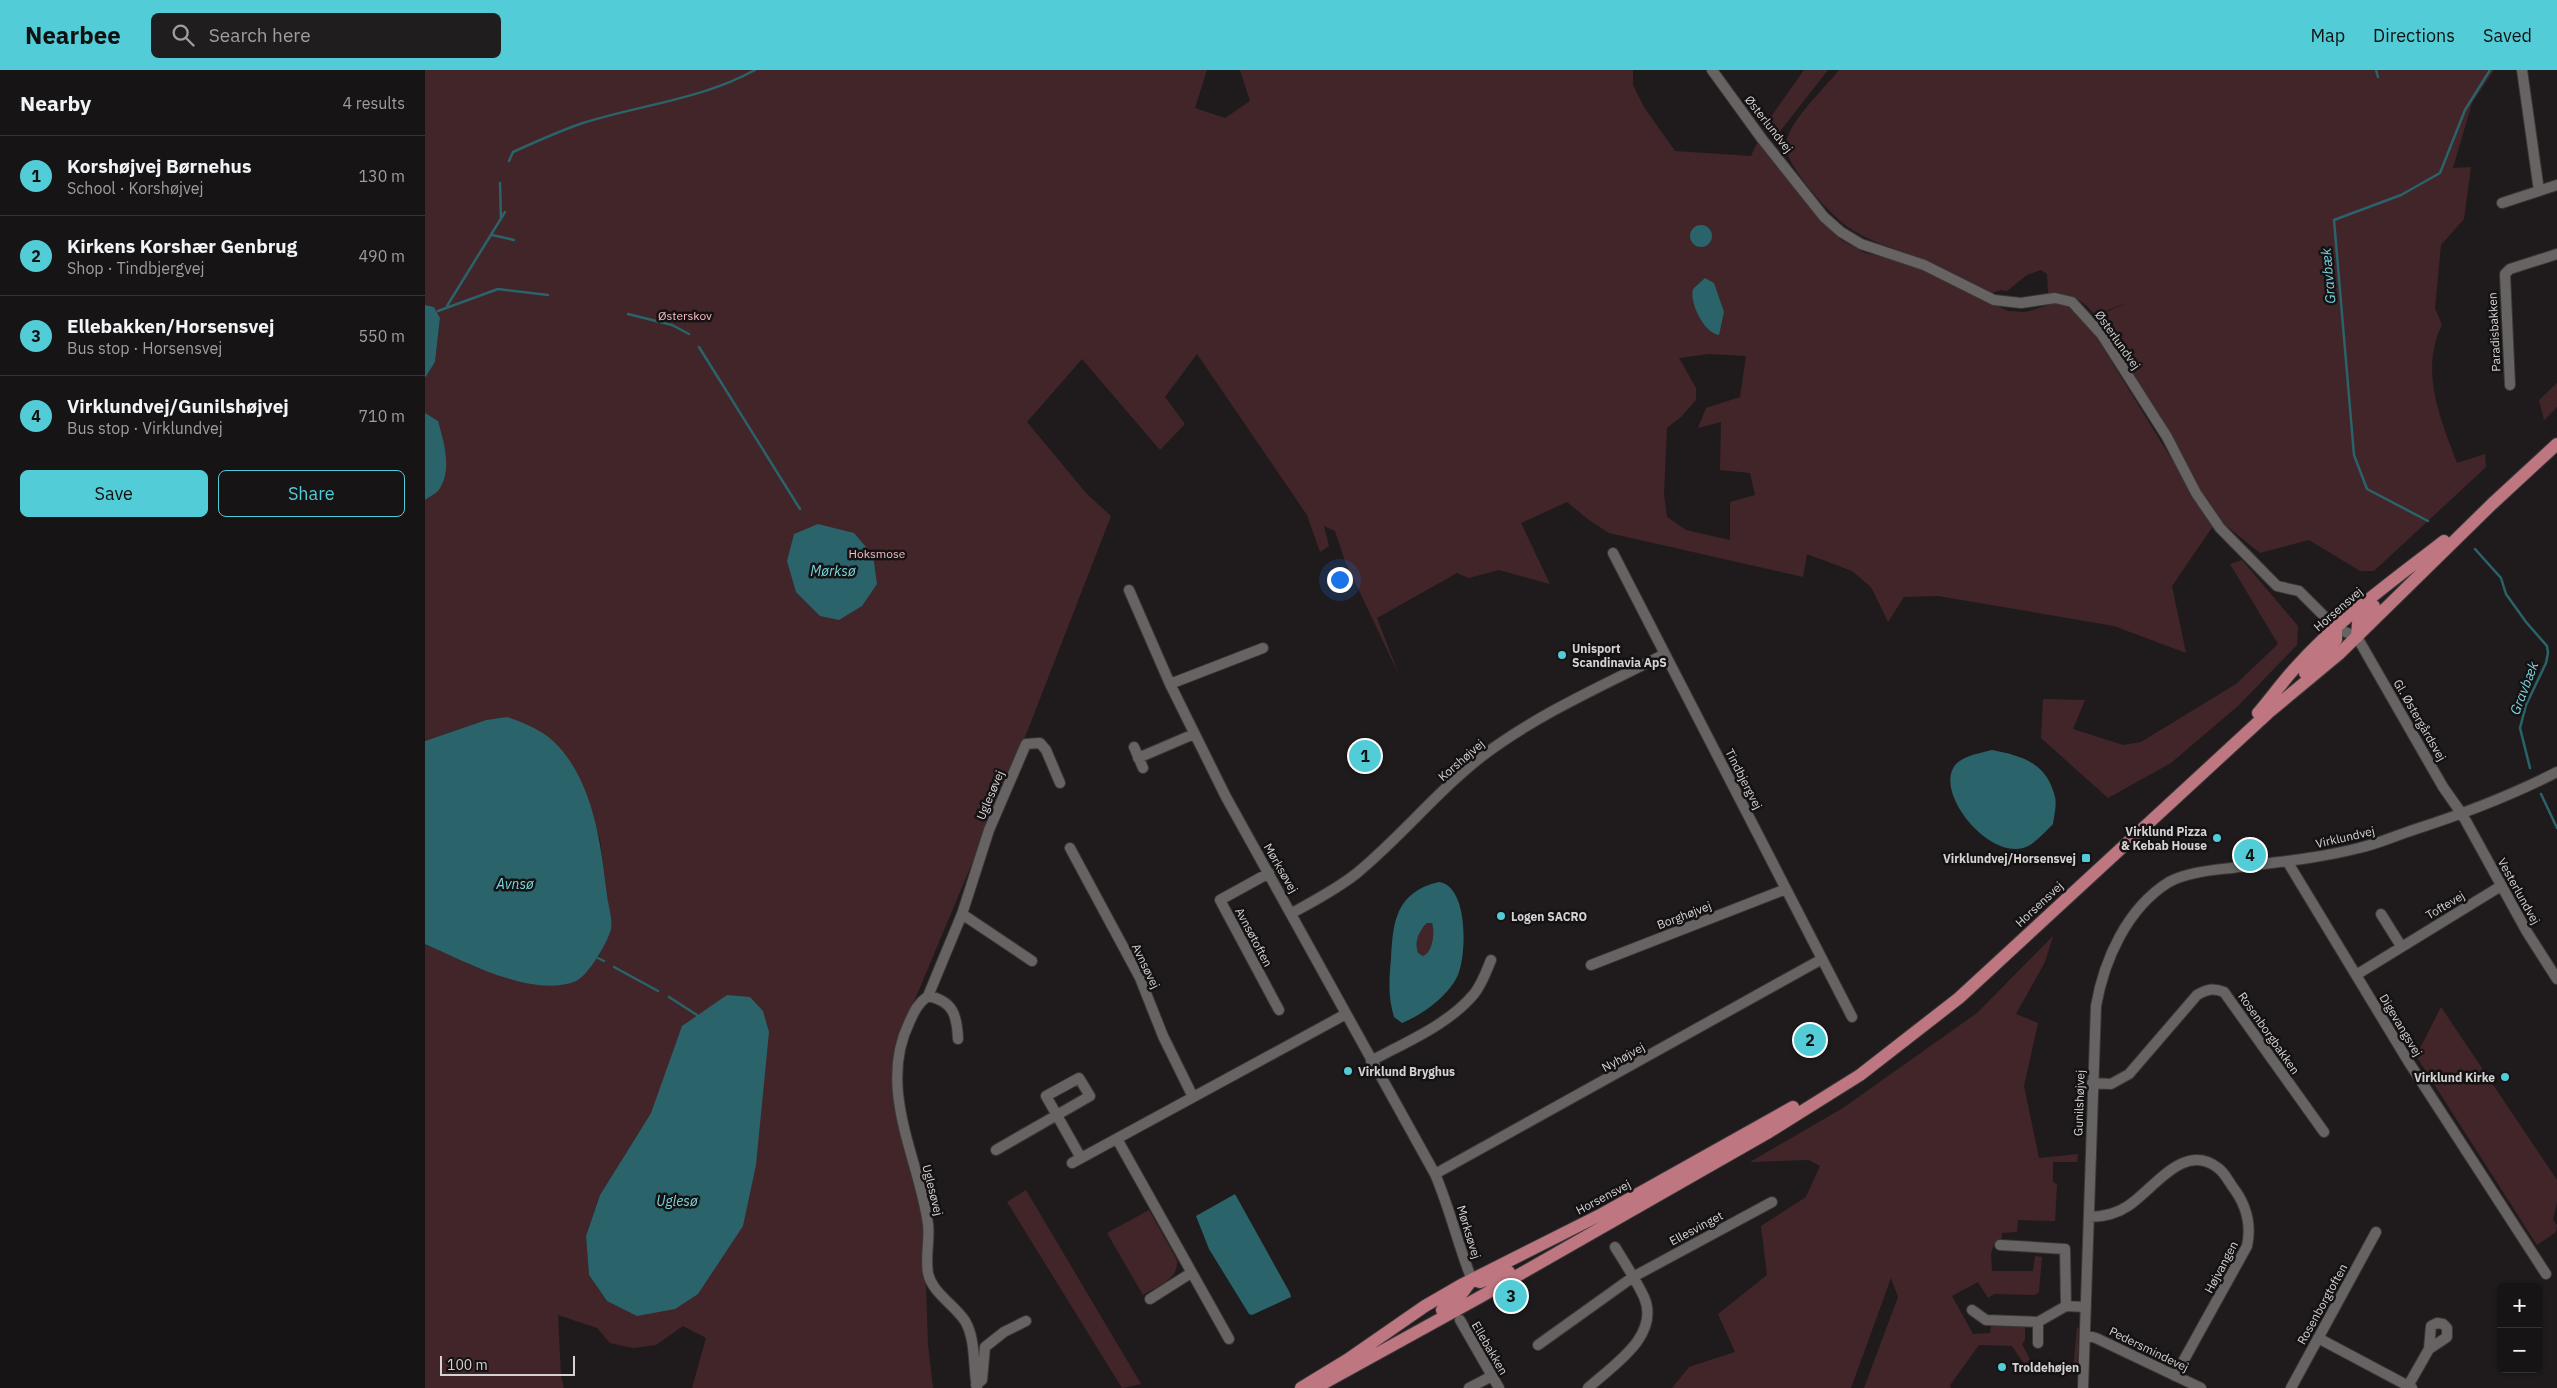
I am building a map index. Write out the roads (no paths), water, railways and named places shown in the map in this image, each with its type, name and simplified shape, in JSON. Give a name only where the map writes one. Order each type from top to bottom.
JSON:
[{"type":"main road","name":"Horsensvej","points":[[1315,1388],[1542,1261],[1785,1121],[1860,1075],[1959,998],[2279,703],[2357,638],[2492,504],[2557,444]]},
{"type":"main road","name":"Horsensvej","points":[[2222,755],[2298,665],[2336,628],[2492,504]]},
{"type":"main road","points":[[2357,638],[2359,623],[2363,616],[2422,558]]},
{"type":"main road","points":[[2279,703],[2293,685],[2337,640],[2336,628]]},
{"type":"main road","name":"Horsensvej","points":[[1301,1388],[1347,1360],[1425,1306],[1701,1160],[1918,1029]]},
{"type":"main road","points":[[1408,1336],[1455,1300],[1472,1280],[1480,1282],[1494,1279],[1542,1261]]},
{"type":"main road","points":[[1408,1336],[1428,1330],[1447,1321],[1460,1320]]},
{"type":"street","name":"Østerlundvej","points":[[1712,70],[1762,139],[1773,150],[1824,216],[1841,232],[1861,244],[1924,265],[1994,300],[2021,303],[2055,298],[2072,302],[2085,313],[2102,335],[2162,429],[2195,493],[2220,528],[2277,586],[2299,591],[2336,628],[2357,638]]},
{"type":"street","points":[[2522,70],[2539,191]]},
{"type":"street","points":[[2502,203],[2557,185]]},
{"type":"street","name":"Paradisbakken","points":[[2510,385],[2505,274],[2510,269],[2557,254]]},
{"type":"street","name":"Tindbjergvej","points":[[1613,553],[1852,1017]]},
{"type":"street","name":"Mørksøvej","points":[[1129,590],[1194,734],[1371,1061],[1435,1174],[1447,1201],[1459,1246],[1472,1280]]},
{"type":"street","name":"Gl. Østergårdsvej","points":[[2357,638],[2443,787],[2462,814]]},
{"type":"street","points":[[1170,684],[1263,648]]},
{"type":"street","name":"Korshøjvej","points":[[1292,913],[1334,889],[1357,873],[1466,771],[1509,737],[1539,718],[1665,654]]},
{"type":"street","points":[[1138,758],[1194,734]]},
{"type":"street","name":"Uglesøvej","points":[[976,1387],[970,1331],[965,1320],[933,1285],[928,1273],[928,1224],[903,1122],[897,1088],[899,1050],[918,1003],[928,996],[962,914],[989,830],[1026,744],[1040,743],[1046,750],[1061,783]]},
{"type":"street","points":[[1134,747],[1143,768]]},
{"type":"street","name":"Virklundvej","points":[[2138,909],[2154,893],[2171,881],[2205,872],[2287,861],[2360,848],[2462,814],[2516,793],[2557,772]]},
{"type":"street","name":"Vesterlundvej","points":[[2462,814],[2534,944],[2557,979]]},
{"type":"street","name":"Avnsøvej","points":[[1070,848],[1140,978],[1163,1036],[1193,1097]]},
{"type":"street","name":"Digevangsvej","points":[[2287,861],[2408,1061],[2545,1274]]},
{"type":"street","name":"Avnsøtoften","points":[[1269,873],[1220,900],[1279,1010]]},
{"type":"street","name":"Toftevej","points":[[2356,975],[2501,886]]},
{"type":"street","name":"Borghøjvej","points":[[1591,965],[1786,889]]},
{"type":"street","name":"Gunilshøjvej","points":[[2083,1388],[2096,1006],[2101,978],[2113,950],[2138,909]]},
{"type":"street","points":[[962,914],[1033,961]]},
{"type":"street","points":[[2381,914],[2401,946]]},
{"type":"street","name":"Nyhøjvej","points":[[1435,1174],[1822,959]]},
{"type":"street","points":[[1371,1061],[1424,1033],[1448,1017],[1473,994],[1482,981],[1491,960]]},
{"type":"street","name":"Rosenborgbakken","points":[[2092,1084],[2111,1084],[2129,1074],[2197,995],[2205,990],[2215,989],[2224,992],[2323,1132]]},
{"type":"street","points":[[928,996],[940,998],[953,1010],[957,1024],[958,1039]]},
{"type":"street","points":[[996,1150],[1057,1115],[1076,1160],[1346,1014]]},
{"type":"street","points":[[1117,1139],[1229,1339]]},
{"type":"street","name":"Højvangen","points":[[2089,1217],[2101,1217],[2128,1206],[2174,1167],[2188,1161],[2201,1160],[2218,1168],[2241,1197],[2248,1217],[2250,1232],[2247,1246],[2175,1376]]},
{"type":"street","name":"Ellesvinget","points":[[1538,1345],[1633,1277],[1772,1202]]},
{"type":"street","name":"Rosenborgtoften","points":[[2291,1388],[2376,1232]]},
{"type":"street","points":[[2000,1245],[2065,1249],[2066,1306]]},
{"type":"street","points":[[1588,1388],[1636,1344],[1645,1330],[1647,1313],[1644,1298],[1615,1247]]},
{"type":"street","points":[[1150,1300],[1191,1273]]},
{"type":"street","points":[[1972,1310],[1986,1320],[2038,1322],[2066,1306],[2086,1307]]},
{"type":"street","name":"Ellebakken","points":[[1460,1320],[1499,1388]]},
{"type":"street","name":"Uglesøvej","points":[[976,1387],[982,1380],[985,1347],[1004,1332],[1026,1321]]},
{"type":"street","points":[[2038,1322],[2038,1343]]},
{"type":"street","name":"Pedersmindevej","points":[[2085,1335],[2096,1338],[2201,1388]]},
{"type":"street","points":[[2318,1338],[2410,1387],[2429,1349]]},
{"type":"street","points":[[1469,1388],[1492,1376]]},
{"type":"water","points":[[1701,225],[1709,228],[1712,236],[1709,244],[1701,247],[1693,244],[1690,236],[1693,228]]},
{"type":"water","points":[[1705,278],[1714,283],[1724,312],[1719,335],[1713,333],[1703,323],[1693,301],[1693,289]]},
{"type":"water","points":[[425,305],[434,307],[440,318],[435,362],[425,378]]},
{"type":"water","points":[[425,413],[438,421],[445,447],[446,466],[443,483],[438,491],[425,500]]},
{"type":"water","name":"Mørksø","points":[[818,524],[854,533],[873,555],[877,584],[862,606],[839,620],[820,616],[796,592],[787,561],[794,534]]},
{"type":"water","name":"Avnsø","points":[[507,717],[528,725],[554,741],[571,763],[588,798],[602,856],[611,917],[609,935],[592,966],[581,978],[559,985],[520,982],[499,976],[425,944],[425,741],[486,720]]},
{"type":"water","points":[[1992,750],[2014,755],[2032,763],[2040,769],[2051,785],[2056,800],[2053,824],[2030,845],[2015,849],[2000,846],[1984,836],[1970,823],[1959,808],[1952,792],[1951,776],[1956,764],[1968,756]]},
{"type":"water","points":[[1439,882],[1449,886],[1456,896],[1461,909],[1463,924],[1463,954],[1457,977],[1447,992],[1426,1010],[1402,1023],[1394,1017],[1390,996],[1393,932],[1405,901],[1425,887]],"holes":[[[1427,923],[1432,923],[1431,946],[1423,956],[1418,953],[1418,937]]]},
{"type":"water","name":"Uglesø","points":[[727,995],[750,997],[763,1011],[769,1032],[756,1165],[743,1226],[698,1294],[675,1309],[637,1316],[607,1301],[589,1275],[586,1236],[600,1195],[651,1113],[682,1026]]},
{"type":"water","points":[[1235,1194],[1291,1297],[1252,1315],[1249,1314],[1209,1249],[1196,1216]]},
{"type":"waterway","points":[[509,161],[513,152],[571,127],[602,117],[691,95],[734,80],[755,70]]},
{"type":"waterway","points":[[2376,70],[2378,77]]},
{"type":"waterway","name":"Gravbæk","points":[[2428,521],[2367,489],[2354,455],[2334,220],[2401,195],[2440,173],[2465,110],[2490,70]]},
{"type":"waterway","points":[[500,183],[501,219]]},
{"type":"waterway","points":[[447,306],[505,212]]},
{"type":"waterway","points":[[492,235],[514,240]]},
{"type":"waterway","points":[[438,311],[498,289],[548,295]]},
{"type":"waterway","points":[[628,314],[672,325],[689,334]]},
{"type":"waterway","points":[[699,347],[800,509]]},
{"type":"waterway","name":"Gravbæk","points":[[2475,549],[2501,578],[2506,594],[2526,622],[2547,646],[2546,663],[2526,705],[2520,728],[2530,768]]},
{"type":"waterway","name":"Gravbæk","points":[[2541,794],[2557,828]]},
{"type":"waterway","points":[[598,958],[604,961]]},
{"type":"waterway","points":[[614,967],[658,991]]},
{"type":"waterway","points":[[669,997],[697,1015]]},
{"type":"place","name":"Unisport Scandinavia ApS","points":[[1562,655]]},
{"type":"place","name":"Korshøjvej Børnehus","points":[[1365,756]]},
{"type":"place","name":"Virklund Pizza & Kebab House","points":[[2217,838]]},
{"type":"place","name":"Virklundvej/Gunilshøjvej","points":[[2250,855]]},
{"type":"place","name":"Virklundvej/Horsensvej","points":[[2086,858]]},
{"type":"place","name":"Logen SACRO","points":[[1501,916]]},
{"type":"place","name":"Kirkens Korshær Genbrug","points":[[1810,1040]]},
{"type":"place","name":"Virklund Bryghus","points":[[1348,1071]]},
{"type":"place","name":"Virklund Kirke","points":[[2505,1077]]},
{"type":"place","name":"Ellebakken/Horsensvej","points":[[1511,1296]]},
{"type":"place","name":"Troldehøjen","points":[[2002,1367]]},
{"type":"park label","name":"Østerskov","points":[[685,315]]},
{"type":"park label","name":"Hoksmose","points":[[877,553]]}]
